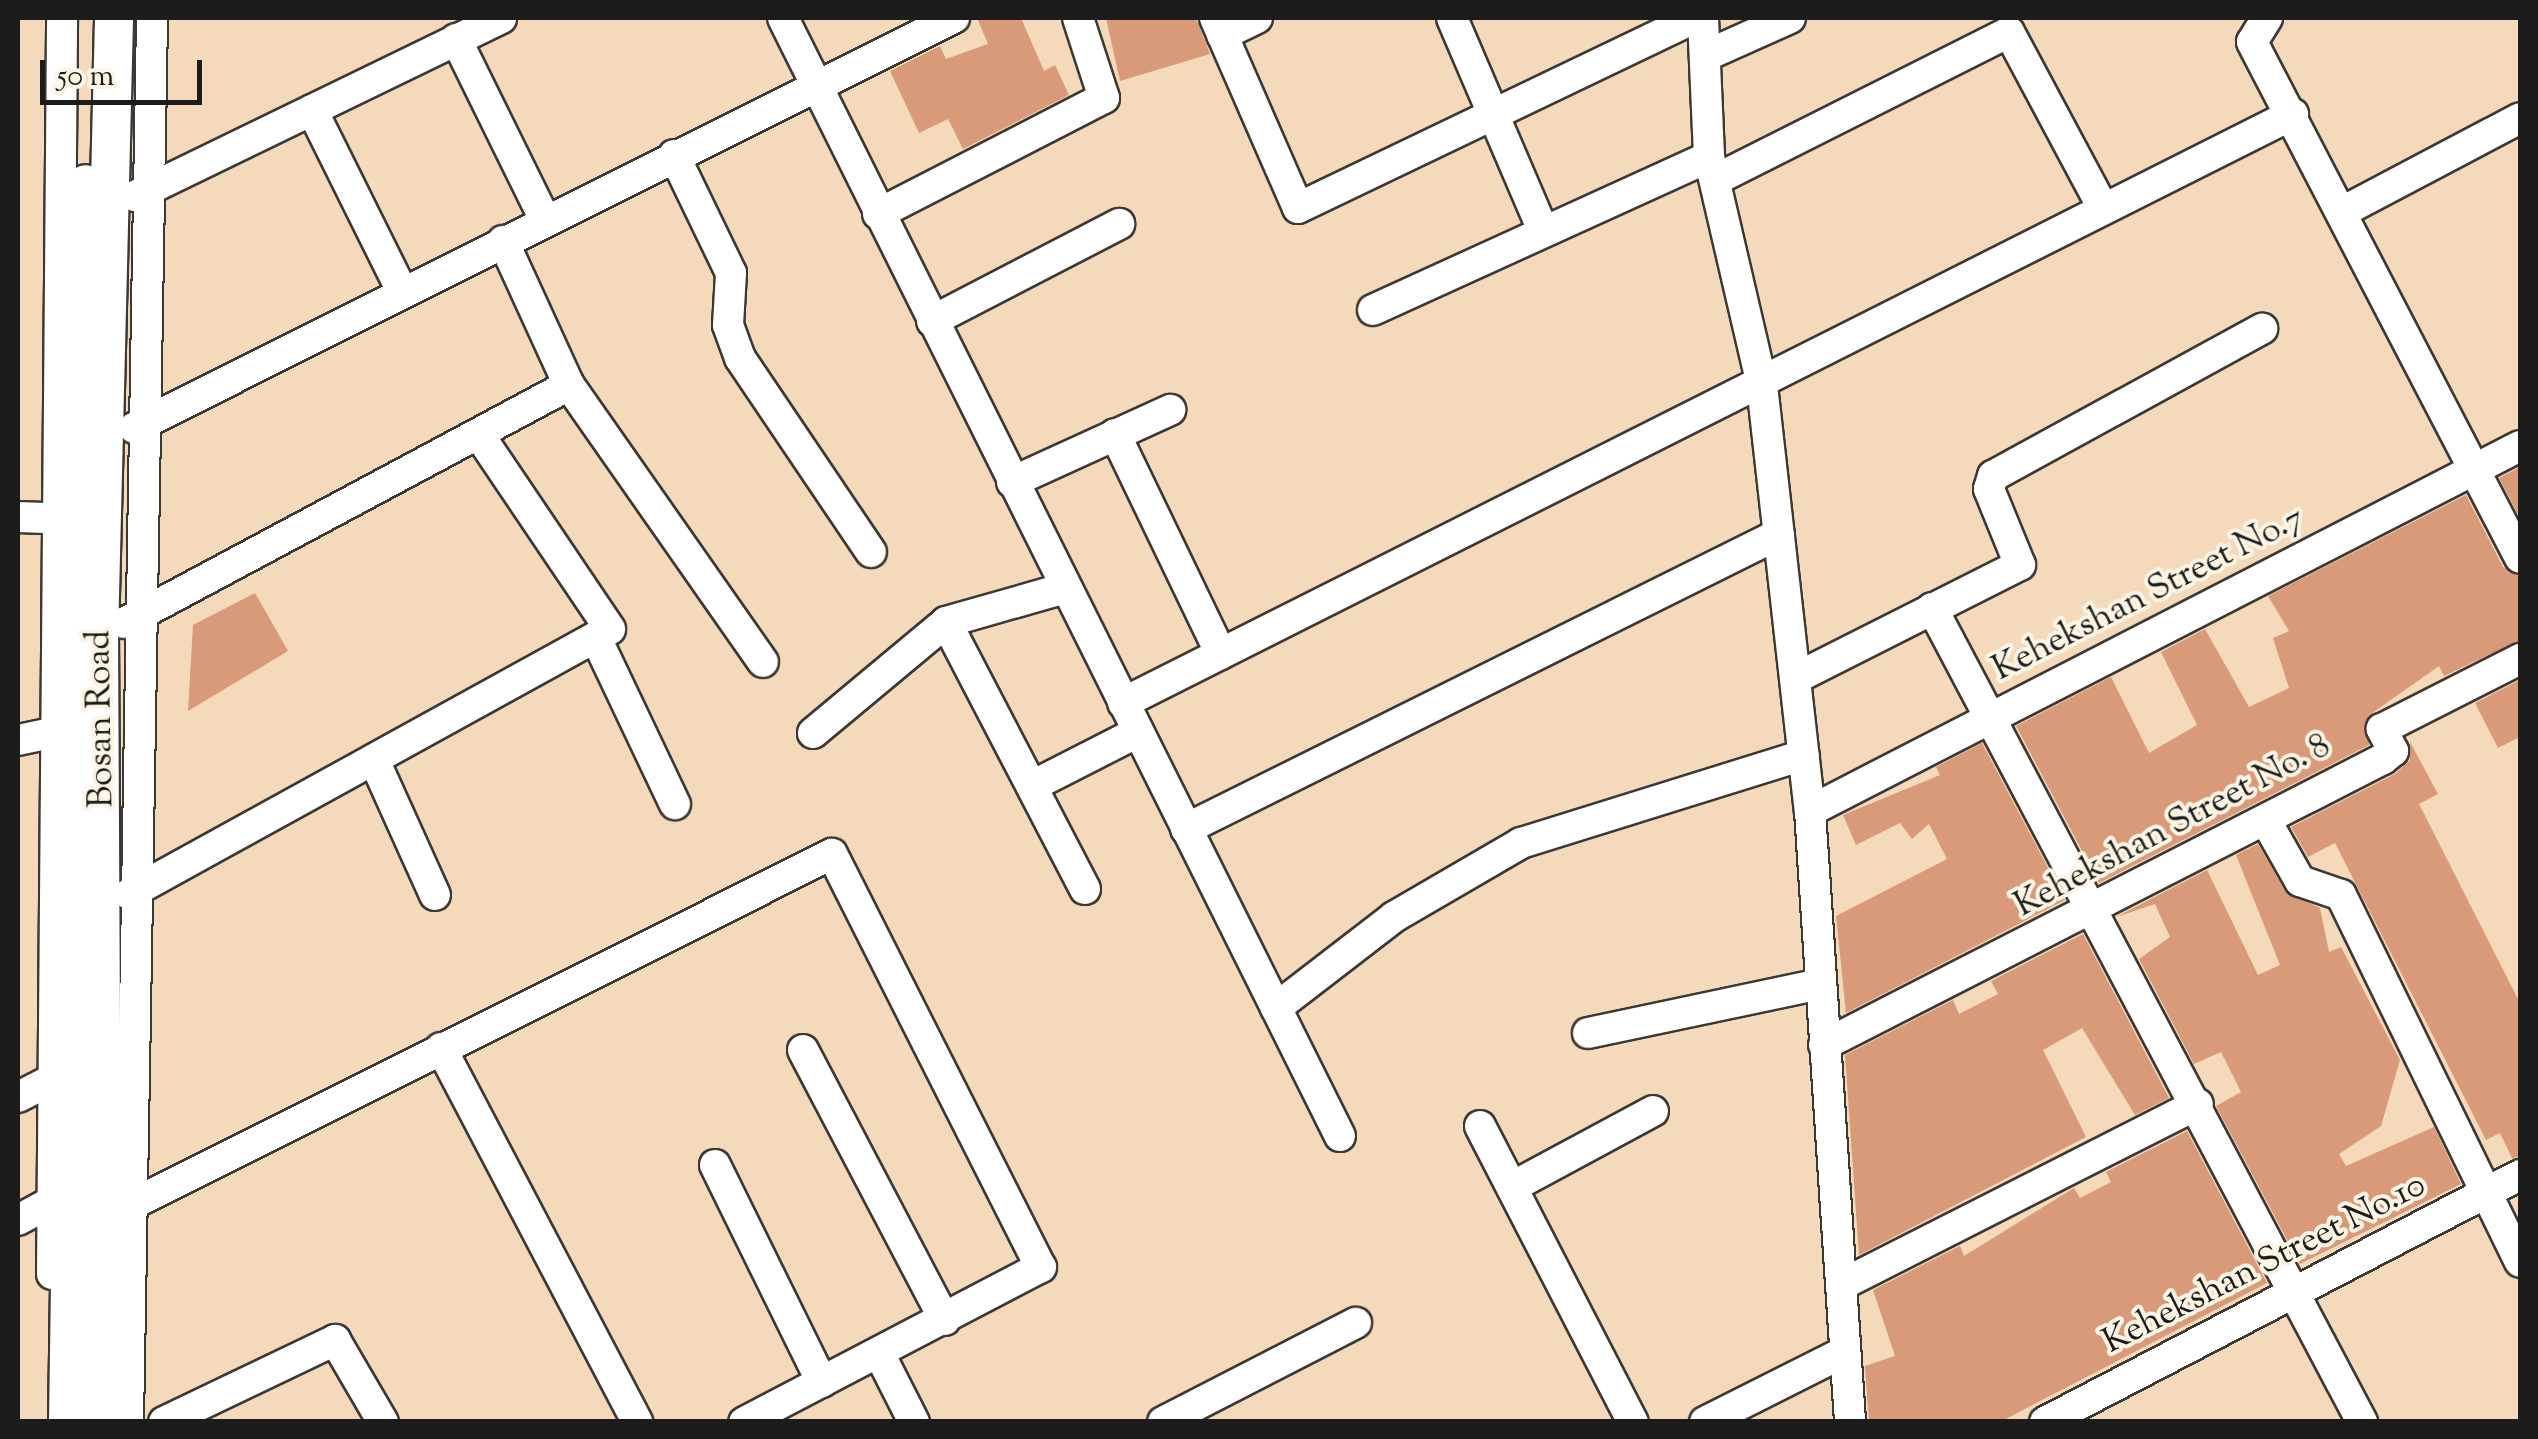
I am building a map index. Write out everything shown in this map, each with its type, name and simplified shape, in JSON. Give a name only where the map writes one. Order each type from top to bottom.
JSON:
[{"type":"main road","name":"Bosan Road","points":[[88,18],[66,519],[76,1067],[118,1212],[103,1422]]},
{"type":"main road","name":"Bosan Road","points":[[68,1422],[62,1196],[76,1067],[104,908],[100,637],[109,440],[114,18]]},
{"type":"street","points":[[18,1096],[76,1067],[57,732],[66,519],[62,18]]},
{"type":"street","points":[[128,1422],[118,1212],[141,887],[135,617],[147,422],[152,18]]},
{"type":"street","points":[[110,208],[500,18]]},
{"type":"street","points":[[782,18],[1340,1136]]},
{"type":"street","points":[[109,440],[954,18]]},
{"type":"street","points":[[878,214],[1108,94],[1078,18]]},
{"type":"street","points":[[1257,18],[1218,26],[1298,208],[1494,121],[1694,18]]},
{"type":"street","points":[[1452,18],[1544,230]]},
{"type":"street","points":[[1703,18],[1712,168],[1762,385],[1810,811],[1850,1422]]},
{"type":"street","points":[[1704,56],[1790,18]]},
{"type":"street","points":[[2267,18],[2252,42],[2520,558]]},
{"type":"street","points":[[1373,310],[1544,230],[1712,168],[2009,32],[2102,206]]},
{"type":"street","points":[[456,39],[545,220]]},
{"type":"street","points":[[312,110],[402,291]]},
{"type":"street","points":[[1123,703],[1762,385],[2102,206],[2292,114]]},
{"type":"street","points":[[2342,212],[2520,118]]},
{"type":"street","points":[[674,155],[731,273],[728,325],[740,358],[871,552]]},
{"type":"street","points":[[932,321],[1120,224]]},
{"type":"street","points":[[503,240],[569,385],[763,662]]},
{"type":"street","points":[[1796,678],[2024,560],[1989,489],[2000,470],[2262,329]]},
{"type":"street","points":[[100,637],[481,438],[569,385]]},
{"type":"street","points":[[1012,482],[1170,410]]},
{"type":"street","points":[[1115,434],[1221,654]]},
{"type":"street","points":[[104,908],[596,638],[608,619],[481,438]]},
{"type":"street","name":"Kehekshan Street No.7","points":[[1810,811],[2520,446]]},
{"type":"street","points":[[18,517],[66,519]]},
{"type":"street","points":[[1186,829],[1779,534]]},
{"type":"street","points":[[813,733],[946,622],[1065,588]]},
{"type":"street","points":[[1932,608],[2098,910],[2362,1422]]},
{"type":"street","points":[[946,622],[1085,889]]},
{"type":"street","points":[[596,638],[675,804]]},
{"type":"street","name":"Kehekshan Street No. 8","points":[[1824,1044],[2098,910],[2383,759],[2392,751],[2382,729],[2520,659]]},
{"type":"street","points":[[18,740],[57,732]]},
{"type":"street","points":[[1032,786],[1138,732]]},
{"type":"street","points":[[1276,1008],[1394,917],[1521,843],[1656,794],[1804,756]]},
{"type":"street","points":[[374,760],[436,895]]},
{"type":"street","points":[[2266,821],[2300,881],[2341,895],[2520,1262]]},
{"type":"street","points":[[118,1212],[832,854],[1040,1257],[1034,1274],[744,1422]]},
{"type":"street","points":[[1588,1033],[1820,984]]},
{"type":"street","points":[[441,1048],[637,1422]]},
{"type":"street","points":[[803,1050],[945,1320]]},
{"type":"street","points":[[1841,1285],[2198,1104]]},
{"type":"street","points":[[1512,1187],[1653,1111]]},
{"type":"street","points":[[1480,1126],[1633,1422]]},
{"type":"street","points":[[715,1165],[822,1382]]},
{"type":"street","name":"Kehekshan Street No.10","points":[[2045,1422],[2520,1174]]},
{"type":"street","points":[[18,1220],[62,1196]]},
{"type":"street","points":[[52,1422],[62,1196]]},
{"type":"street","points":[[1163,1422],[1356,1323]]},
{"type":"street","points":[[164,1422],[335,1340],[383,1422]]},
{"type":"street","points":[[1704,1422],[1844,1352]]},
{"type":"street","points":[[879,1353],[914,1422]]},
{"type":"building","points":[[977,18],[1021,18],[1044,71],[1055,65],[1069,95],[963,149],[948,119],[919,133],[890,71],[940,46],[946,59],[988,44]]},
{"type":"building","points":[[1106,18],[1196,18],[1210,54],[1120,81]]},
{"type":"building","points":[[2520,467],[2520,518],[2499,478]]},
{"type":"building","points":[[2466,495],[2503,567],[2520,577],[2520,640],[2444,676],[2439,666],[2368,716],[2369,745],[2099,883],[2016,726],[2111,677],[2149,753],[2197,725],[2161,652],[2205,629],[2249,707],[2289,688],[2273,638],[2289,631],[2268,596]]},
{"type":"building","points":[[255,593],[288,651],[188,711],[193,625]]},
{"type":"building","points":[[2520,680],[2520,737],[2498,748],[2475,703]]},
{"type":"building","points":[[2410,742],[2438,794],[2419,804],[2520,1003],[2520,1156],[2512,1158],[2500,1133],[2486,1140],[2335,843],[2308,857],[2291,827],[2395,774],[2410,760]]},
{"type":"building","points":[[1982,743],[2065,900],[1846,1013],[1836,916],[1947,859],[1929,824],[1912,839],[1900,823],[1856,845],[1843,815],[1940,775],[1936,767]]},
{"type":"building","points":[[2258,844],[2285,891],[2320,908],[2329,952],[2341,947],[2400,1060],[2381,1126],[2339,1154],[2346,1166],[2434,1127],[2461,1184],[2300,1264],[2216,1106],[2241,1092],[2221,1052],[2194,1064],[2139,959],[2170,937],[2155,904],[2116,917],[2207,870],[2258,975],[2280,965],[2236,855]]},
{"type":"building","points":[[2083,934],[2169,1098],[2135,1115],[2082,1028],[2043,1050],[2086,1137],[1859,1255],[1845,1055],[1953,1000],[1959,1014],[1998,994],[1991,981]]},
{"type":"building","points":[[2187,1131],[2267,1283],[2000,1422],[1869,1422],[1865,1366],[1895,1356],[1873,1290],[1960,1246],[1964,1256],[2074,1188],[2080,1198],[2111,1182],[2106,1172]]}]
